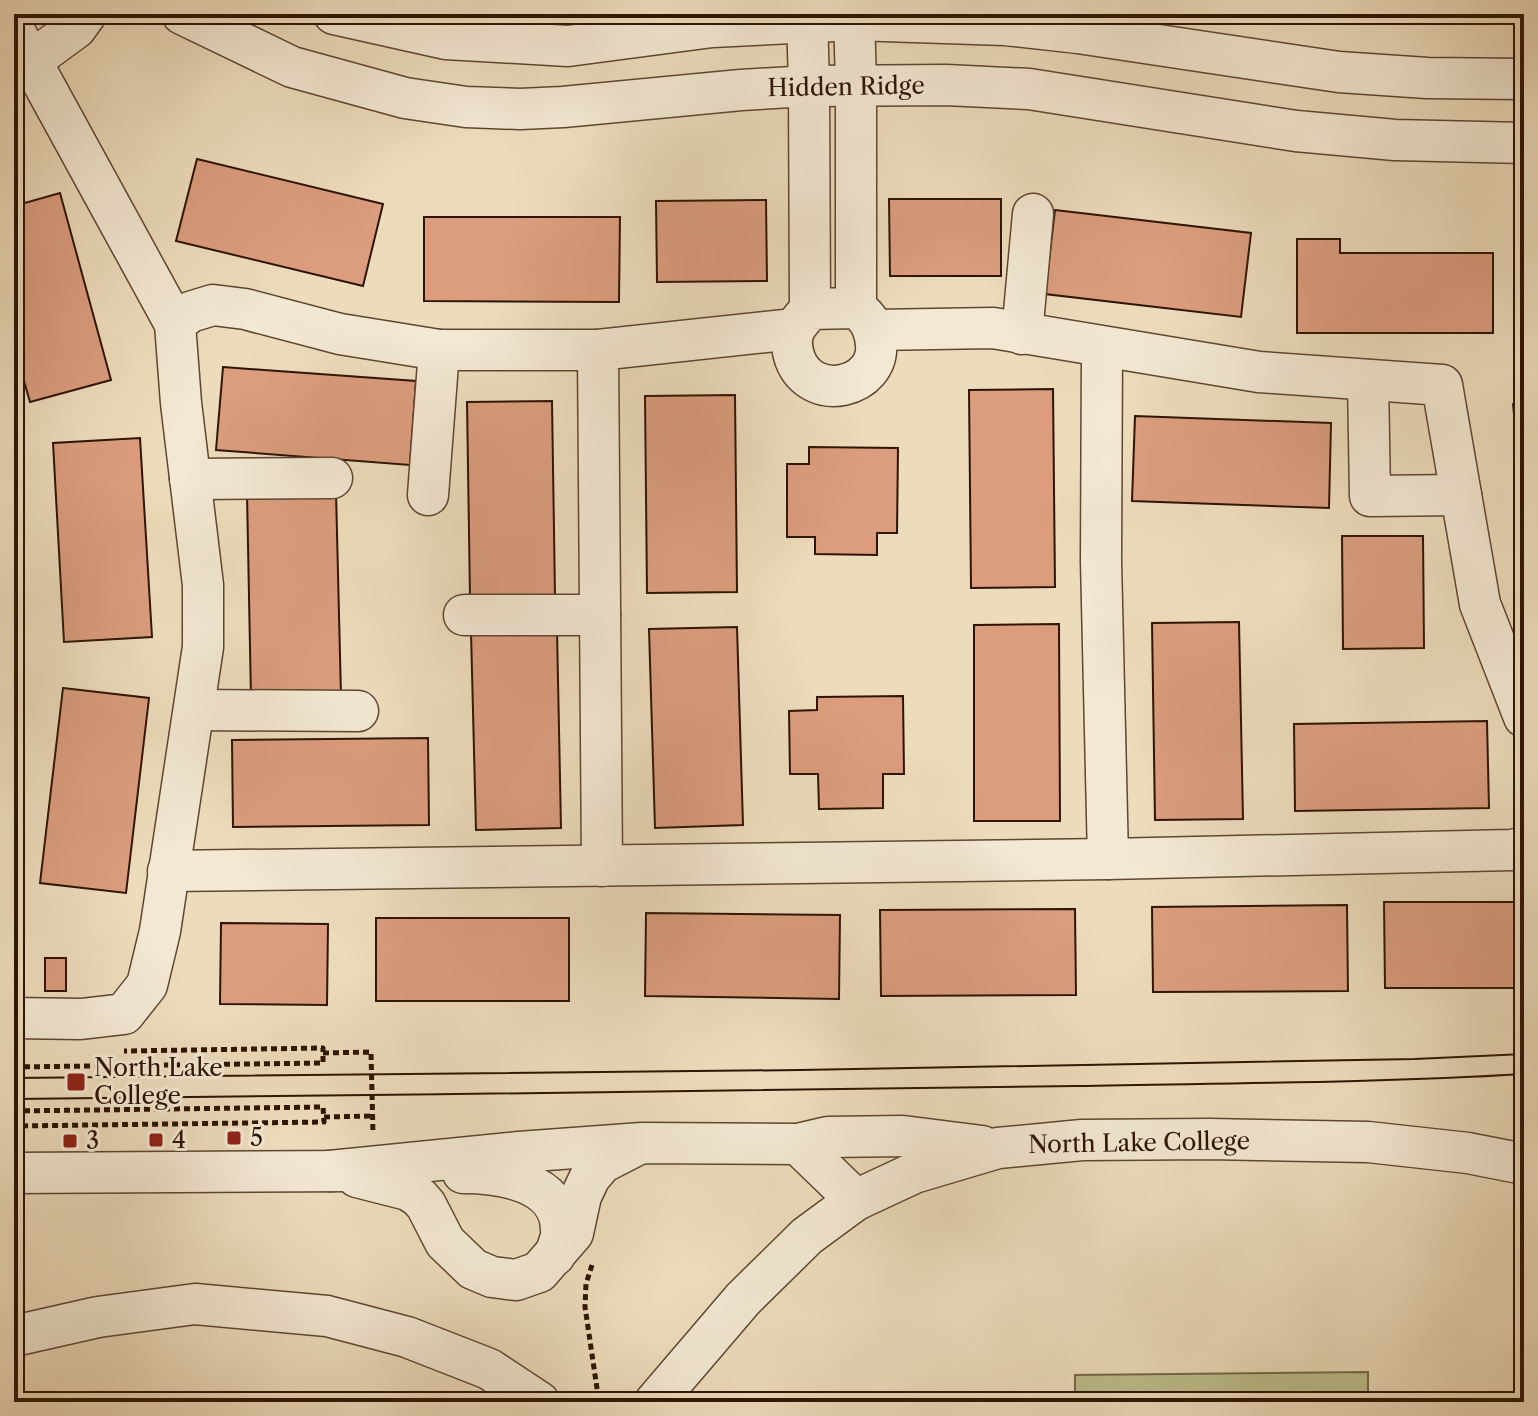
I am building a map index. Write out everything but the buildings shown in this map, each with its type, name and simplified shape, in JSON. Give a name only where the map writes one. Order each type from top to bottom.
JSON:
[{"type":"street","points":[[14,1018],[81,1019],[124,1014],[147,985],[160,931],[203,647],[203,585],[181,403],[175,324],[23,45],[76,28],[86,14]]},
{"type":"street","name":"Hidden Ridge","points":[[182,14],[292,67],[405,98],[466,107],[563,107],[809,86],[946,85],[1029,89],[1296,131],[1395,140],[1524,143]]},
{"type":"street","points":[[334,14],[446,39],[568,46],[807,18],[854,17],[1005,25],[1339,72],[1427,78],[1524,79]]},
{"type":"street","points":[[807,18],[809,86],[802,319],[792,349],[799,368],[814,382],[833,387],[854,383],[869,369],[877,351],[865,319],[854,17]]},
{"type":"street","points":[[1022,334],[1033,214]]},
{"type":"street","points":[[175,324],[190,312],[213,305],[245,309],[340,334],[439,350],[598,350],[802,319],[865,319],[993,328],[1259,372],[1442,385],[1480,604],[1524,717]]},
{"type":"street","points":[[1102,347],[1101,561],[1108,859]]},
{"type":"street","points":[[428,495],[439,350]]},
{"type":"street","points":[[598,350],[602,866]]},
{"type":"street","points":[[1368,380],[1370,496],[1461,495]]},
{"type":"street","points":[[190,479],[332,478]]},
{"type":"street","points":[[464,615],[600,615]]},
{"type":"street","points":[[194,710],[358,711]]},
{"type":"street","points":[[168,871],[1108,859],[1512,850],[1524,847]]},
{"type":"street","points":[[330,1171],[642,1143],[798,1144],[828,1137],[903,1136],[998,1148]]},
{"type":"street","name":"North Lake College","points":[[655,1402],[743,1299],[807,1236],[856,1200],[914,1173],[998,1148],[1082,1140],[1368,1142],[1468,1153],[1524,1164]]},
{"type":"street","points":[[330,1171],[408,1190],[426,1205],[445,1242],[473,1269],[492,1277],[516,1280],[539,1272],[573,1233],[581,1196],[590,1177],[602,1163],[642,1143]]},
{"type":"street","points":[[798,1144],[856,1200]]},
{"type":"street","points":[[14,1173],[490,1173],[540,1189],[556,1208],[562,1231],[555,1255]]},
{"type":"street","points":[[14,1336],[98,1317],[195,1304],[327,1316],[407,1337],[489,1369],[539,1402]]},
{"type":"path","points":[[14,1067],[323,1063],[323,1048],[122,1051]]},
{"type":"path","points":[[323,1053],[371,1052],[373,1134]]},
{"type":"path","points":[[14,1111],[323,1107],[324,1117],[324,1122],[14,1126]]},
{"type":"path","points":[[324,1117],[372,1116]]},
{"type":"path","points":[[594,1255],[586,1284],[585,1307],[599,1402]]},
{"type":"green space","points":[[1368,1372],[1368,1402],[1075,1402],[1075,1375]]},
{"type":"tram line","points":[[14,1078],[800,1070],[1415,1059],[1524,1054]]},
{"type":"tram line","points":[[14,1099],[943,1088],[1356,1081],[1524,1074]]},
{"type":"place","name":"North Lake College","points":[[76,1082]]},
{"type":"place","name":"5","points":[[234,1138]]},
{"type":"place","name":"4","points":[[156,1140]]},
{"type":"place","name":"3","points":[[70,1141]]}]
